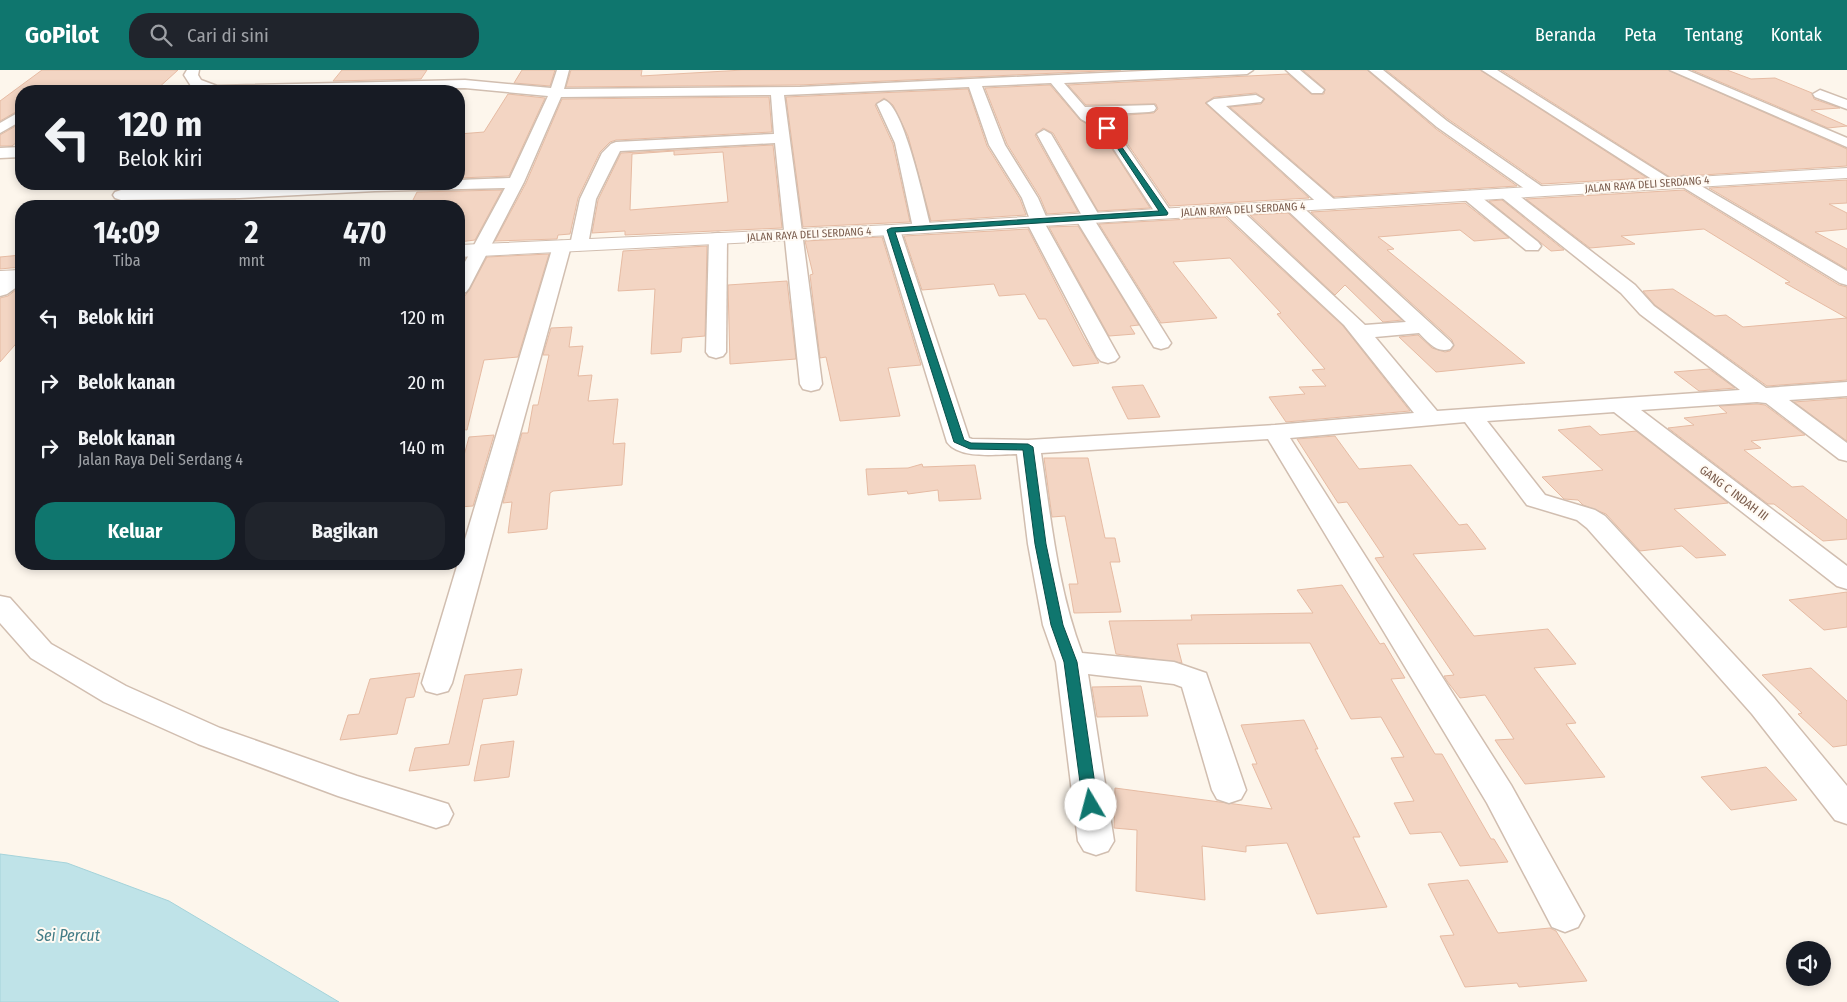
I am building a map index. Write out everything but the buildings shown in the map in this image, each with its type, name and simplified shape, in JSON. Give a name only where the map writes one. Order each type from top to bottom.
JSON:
[{"type":"street","points":[[193,70],[191,75],[196,83],[202,85]]},
{"type":"street","points":[[421,85],[431,70]]},
{"type":"street","points":[[465,278],[482,250],[516,182],[558,92],[563,70]]},
{"type":"street","points":[[924,70],[930,85]]},
{"type":"street","points":[[1009,70],[1020,81]]},
{"type":"street","points":[[421,85],[483,85],[558,92],[777,92],[1247,70]]},
{"type":"street","points":[[1292,70],[1316,90]]},
{"type":"street","points":[[1375,70],[1435,119],[1538,191]]},
{"type":"street","points":[[1488,70],[1676,182],[1847,279]]},
{"type":"street","points":[[1676,70],[1847,143]]},
{"type":"street","points":[[1054,79],[1081,111],[1107,128],[1164,213]]},
{"type":"street","points":[[974,83],[997,145],[1030,198],[1037,221],[1108,357]]},
{"type":"street","points":[[777,92],[792,235],[811,384]]},
{"type":"street","points":[[1820,94],[1847,105]]},
{"type":"street","points":[[1256,99],[1214,103],[1329,204]]},
{"type":"street","points":[[884,104],[902,143],[922,228]]},
{"type":"street","points":[[1081,111],[1149,108]]},
{"type":"street","points":[[0,129],[15,119]]},
{"type":"street","points":[[1044,134],[1087,218],[1161,343]]},
{"type":"street","points":[[437,683],[571,245],[588,199],[599,180],[610,153],[616,147],[782,138]]},
{"type":"street","points":[[0,154],[15,153]]},
{"type":"street","name":"JALAN RAYA DELI SERDANG 4","points":[[465,251],[891,230],[1847,173]]},
{"type":"street","points":[[465,185],[516,182]]},
{"type":"street","points":[[113,200],[126,190]]},
{"type":"street","points":[[155,190],[239,193],[373,190]]},
{"type":"street","points":[[1507,194],[1628,289],[1646,310],[1847,454]]},
{"type":"street","points":[[1470,196],[1532,246]]},
{"type":"street","points":[[1291,206],[1443,345]]},
{"type":"street","points":[[1230,209],[1360,332],[1432,420]]},
{"type":"street","points":[[891,230],[959,442],[970,446],[1028,447],[1275,432],[1432,420],[1471,415],[1847,389]]},
{"type":"street","points":[[716,352],[718,238]]},
{"type":"street","points":[[0,277],[15,276]]},
{"type":"street","points":[[0,290],[15,279]]},
{"type":"street","points":[[1360,332],[1424,327]]},
{"type":"street","name":"GANG C INDAH III","points":[[1621,406],[1847,580]]},
{"type":"street","points":[[1471,415],[1536,500],[1586,515],[1596,522],[1763,706],[1847,810]]},
{"type":"street","points":[[1275,432],[1499,794],[1565,916]]},
{"type":"street","points":[[1028,447],[1041,544],[1057,625],[1071,662],[1096,841]]},
{"type":"street","points":[[0,605],[41,651],[114,694],[209,736],[436,814]]},
{"type":"street","points":[[1071,662],[1174,673],[1189,677],[1195,681],[1229,790]]},
{"type":"water","name":"Sei Percut","points":[[0,854],[67,863],[169,901],[339,1002],[0,1002]]},
{"type":"route","points":[[1091,805],[1071,662],[1057,625],[1041,544],[1028,447],[970,446],[959,442],[891,230],[1164,213],[1107,128]]}]
